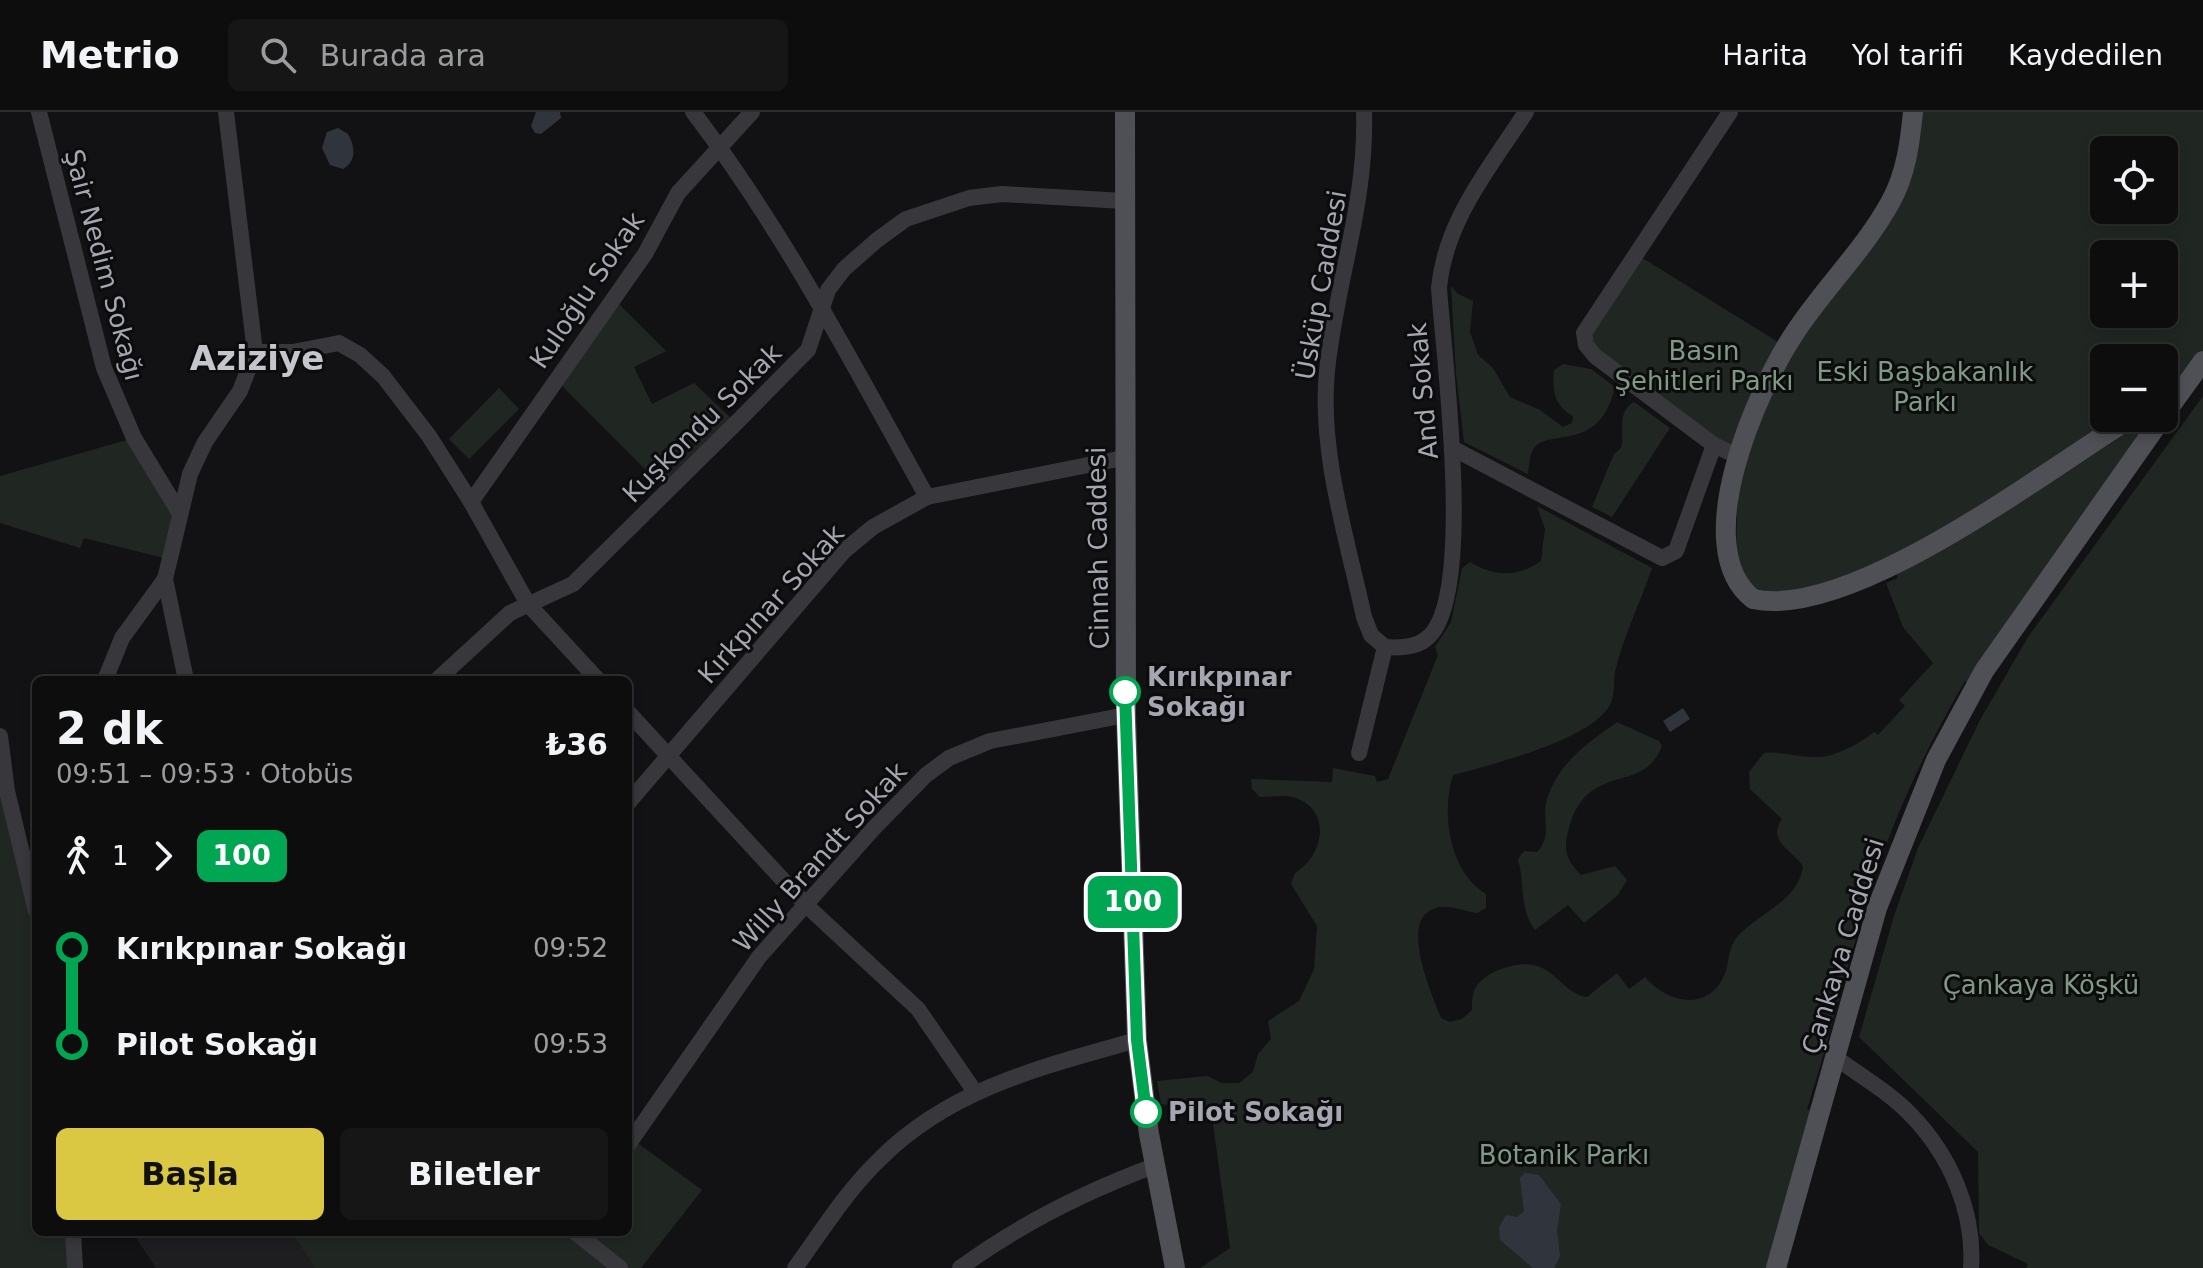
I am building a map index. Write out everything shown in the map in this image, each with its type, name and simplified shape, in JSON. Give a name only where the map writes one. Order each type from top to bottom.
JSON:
[{"type":"main road","name":"Cinnah Caddesi","points":[[1125,112],[1123,458],[1126,715],[1137,1040],[1154,1166],[1175,1268]]},
{"type":"main road","points":[[1913,112],[1906,163],[1893,198],[1772,369],[1728,496],[1726,525],[1730,569],[1735,581],[1753,599],[1784,601],[1825,592],[1913,558],[2109,432]]},
{"type":"main road","name":"Çankaya Caddesi","points":[[2178,396],[2203,361]]},
{"type":"main road","points":[[2178,390],[2186,385]]},
{"type":"main road","name":"Çankaya Caddesi","points":[[1776,1268],[1877,908],[1936,760],[1992,660],[2152,432]]},
{"type":"street","name":"Şair Nedim Sokağı","points":[[39,112],[104,368],[134,438],[179,512]]},
{"type":"street","points":[[185,676],[165,579],[179,512],[190,474],[205,442],[240,391],[255,352],[226,112]]},
{"type":"street","points":[[693,112],[719,147],[821,307],[927,497]]},
{"type":"street","name":"Kuloğlu Sokak","points":[[471,502],[645,254],[678,193],[752,112]]},
{"type":"street","name":"Üsküp Caddesi","points":[[1364,112],[1363,183],[1332,336],[1325,410],[1336,489],[1364,617],[1371,635],[1385,647]]},
{"type":"street","name":"And Sokak","points":[[1385,647],[1412,646],[1428,639],[1440,617],[1450,570],[1454,449],[1445,378],[1441,270],[1458,219],[1526,112]]},
{"type":"street","points":[[1730,112],[1584,333],[1584,340],[1595,356],[1714,445],[1739,457]]},
{"type":"street","name":"Kuşkondu Sokak","points":[[441,676],[477,640],[528,604],[573,584],[808,350],[821,307],[844,269],[906,219],[943,204],[1002,194],[1124,201]]},
{"type":"street","points":[[255,352],[274,354],[339,343],[360,355],[402,400],[471,502],[528,604],[594,676]]},
{"type":"street","points":[[1454,449],[1662,558],[1676,551],[1714,445]]},
{"type":"street","name":"Kırkpınar Sokak","points":[[632,798],[844,551],[873,527],[927,497],[1123,458]]},
{"type":"street","points":[[107,676],[122,638],[165,579]]},
{"type":"street","points":[[1359,753],[1385,647]]},
{"type":"street","name":"Willy Brandt Sokak","points":[[632,1139],[734,989],[913,787],[949,758],[1000,738],[1126,715]]},
{"type":"street","points":[[632,717],[806,905],[918,1009],[975,1092]]},
{"type":"street","points":[[0,736],[7,791],[32,892]]},
{"type":"street","points":[[29,877],[32,868]]},
{"type":"street","points":[[795,1268],[859,1181],[880,1158],[927,1120],[975,1092],[1016,1075],[1137,1040]]},
{"type":"street","points":[[1836,1058],[1910,1113],[1943,1154],[1966,1210],[1971,1268]]},
{"type":"street","points":[[960,1268],[1051,1210],[1154,1166]]},
{"type":"street","points":[[73,1236],[75,1268]]},
{"type":"street","points":[[580,1236],[620,1268]]},
{"type":"shaded area","points":[[536,112],[560,112],[561,118],[541,134],[535,133],[531,126]]},
{"type":"shaded area","points":[[338,128],[348,134],[353,148],[353,158],[343,169],[330,165],[322,148],[327,132]]},
{"type":"shaded area","points":[[1683,708],[1690,719],[1670,732],[1663,721]]},
{"type":"shaded area","points":[[1525,1173],[1539,1175],[1561,1204],[1557,1231],[1560,1256],[1554,1268],[1533,1268],[1500,1240],[1499,1227],[1506,1215],[1517,1217],[1524,1211],[1520,1178]]},
{"type":"shaded area","points":[[135,1236],[294,1236],[315,1268],[156,1268]]},
{"type":"green space","points":[[1913,112],[2203,112],[2203,361],[2178,396],[2178,344],[2090,344],[2090,432],[2152,432],[1974,691],[1965,681],[1909,790],[1875,875],[1807,1109],[1819,1113],[1776,1268],[1200,1268],[1230,1248],[1213,1124],[1220,1123],[1215,1112],[1161,1104],[1157,1081],[1207,1076],[1222,1083],[1239,1083],[1253,1072],[1258,1054],[1271,1039],[1268,1021],[1299,1001],[1314,969],[1317,926],[1291,884],[1295,873],[1313,856],[1318,845],[1319,822],[1306,803],[1293,797],[1260,797],[1252,789],[1251,779],[1332,782],[1333,768],[1375,776],[1377,782],[1388,779],[1438,655],[1435,647],[1451,622],[1462,568],[1470,562],[1506,573],[1524,570],[1541,561],[1545,529],[1537,506],[1652,568],[1618,659],[1612,699],[1597,720],[1536,750],[1453,775],[1448,807],[1451,840],[1464,871],[1473,884],[1486,894],[1486,908],[1477,913],[1440,907],[1427,913],[1420,924],[1420,956],[1441,1018],[1450,1022],[1462,1019],[1472,1010],[1474,991],[1484,978],[1500,969],[1527,964],[1542,968],[1579,995],[1587,997],[1617,973],[1629,989],[1645,977],[1674,997],[1685,1000],[1706,996],[1723,978],[1737,937],[1794,889],[1803,866],[1779,840],[1778,827],[1782,819],[1750,789],[1749,772],[1764,753],[1822,757],[1846,749],[1874,732],[1878,735],[1905,706],[1899,700],[1933,663],[1903,627],[1886,583],[1898,578],[1893,566],[1784,601],[1735,581],[1739,457],[1586,345],[1636,254],[1786,347],[1873,231]]},
{"type":"green space","points":[[1451,286],[1458,294],[1473,301],[1470,332],[1478,355],[1493,368],[1510,397],[1540,410],[1563,427],[1572,423],[1573,416],[1558,402],[1553,384],[1554,370],[1563,364],[1591,369],[1615,387],[1607,409],[1597,423],[1585,431],[1540,443],[1533,450],[1528,474],[1464,442]]},
{"type":"green space","points":[[613,298],[666,351],[634,367],[652,404],[694,383],[736,423],[667,491],[556,380]]},
{"type":"green space","points":[[499,388],[519,409],[469,459],[449,439]]},
{"type":"green space","name":"Çankaya Köşkü","points":[[2203,396],[2203,1268],[2026,1268],[2028,1264],[1988,1245],[1979,1233],[1978,1152],[1859,1037],[1894,916],[1918,848],[1980,720],[2028,637]]},
{"type":"green space","points":[[1634,402],[1670,428],[1612,517],[1592,507],[1614,454],[1621,448],[1625,411]]},
{"type":"green space","points":[[134,438],[179,512],[168,559],[84,538],[80,548],[0,523],[0,476]]},
{"type":"green space","points":[[1617,722],[1659,741],[1662,746],[1642,771],[1601,786],[1588,795],[1576,809],[1566,850],[1572,865],[1581,875],[1615,866],[1627,880],[1618,895],[1584,923],[1568,905],[1535,930],[1524,904],[1518,859],[1524,851],[1537,852],[1542,846],[1546,833],[1547,799],[1559,774],[1576,754]]},
{"type":"green space","points":[[0,736],[32,892],[32,1236],[73,1236],[75,1268],[0,1268]]},
{"type":"green space","points":[[632,1139],[702,1190],[641,1268],[315,1268],[294,1236],[632,1236]]},
{"type":"bus line","name":"100","points":[[1125,692],[1137,1040],[1146,1112]]},
{"type":"place","name":"Kırıkpınar Sokağı","points":[[1125,692]]},
{"type":"place","name":"Pilot Sokağı","points":[[1146,1112]]},
{"type":"district","name":"Aziziye","points":[[257,358]]},
{"type":"park label","name":"Basın Şehitleri Parkı","points":[[1704,366]]},
{"type":"park label","name":"Eski Başbakanlık Parkı","points":[[1925,387]]},
{"type":"park label","name":"Botanik Parkı","points":[[1564,1155]]}]
